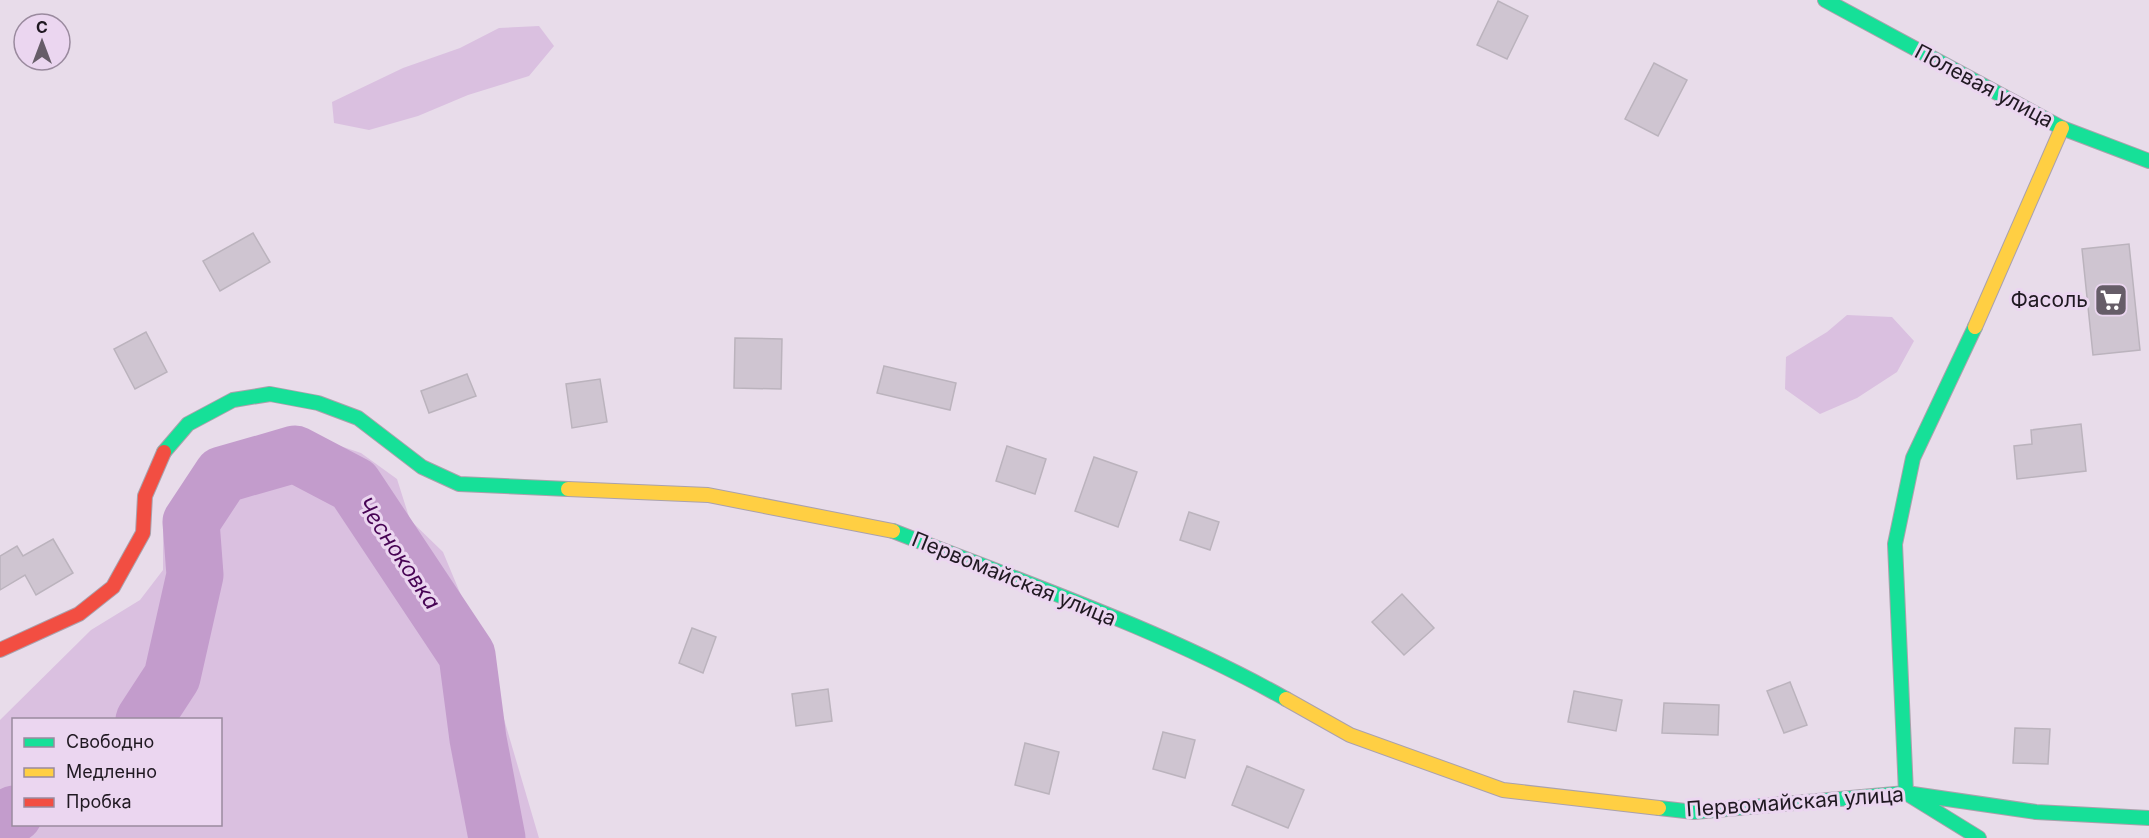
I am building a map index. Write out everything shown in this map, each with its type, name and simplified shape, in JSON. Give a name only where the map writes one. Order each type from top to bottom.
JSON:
[{"type":"street","name":"Полевая улица","points":[[1825,0],[2062,128],[2149,161]]},
{"type":"street","points":[[1979,838],[1906,793],[1894,544],[1913,458],[1983,309],[2062,128]]},
{"type":"street","name":"Первомайская улица","points":[[0,650],[79,614],[113,587],[143,533],[145,496],[161,455],[188,424],[233,400],[270,394],[318,403],[358,418],[423,467],[459,484],[708,495],[891,530],[1102,613],[1238,672],[1350,735],[1503,790],[1694,812],[1906,793],[2036,812],[2149,818]]},
{"type":"shaded area","points":[[539,26],[554,46],[529,76],[468,95],[418,116],[369,130],[334,123],[332,102],[403,68],[460,48],[499,28]]},
{"type":"shaded area","points":[[1847,315],[1892,317],[1914,341],[1897,372],[1857,398],[1820,414],[1785,389],[1786,357],[1827,332]]},
{"type":"shaded area","points":[[299,432],[361,453],[397,479],[410,520],[443,552],[483,648],[539,838],[0,838],[0,720],[91,630],[140,600],[163,570],[163,518],[197,474],[244,441]]},
{"type":"building","points":[[1498,1],[1528,16],[1507,59],[1477,45]]},
{"type":"building","points":[[1654,63],[1687,80],[1658,136],[1625,119]]},
{"type":"building","points":[[253,233],[270,262],[220,291],[203,261]]},
{"type":"building","name":"Фасоль","points":[[2129,244],[2140,350],[2093,355],[2082,249]]},
{"type":"building","points":[[146,332],[167,372],[135,389],[114,349]]},
{"type":"building","points":[[735,338],[782,339],[781,389],[734,388]]},
{"type":"building","points":[[884,366],[956,383],[950,410],[877,393]]},
{"type":"building","points":[[467,374],[476,396],[429,413],[421,391]]},
{"type":"building","points":[[600,379],[607,422],[572,428],[566,384]]},
{"type":"building","points":[[2081,424],[2086,471],[2017,479],[2014,446],[2032,444],[2031,430]]},
{"type":"building","points":[[1007,446],[1046,459],[1035,494],[996,481]]},
{"type":"building","points":[[1094,457],[1137,472],[1118,527],[1075,511]]},
{"type":"building","points":[[1189,512],[1219,522],[1210,550],[1180,540]]},
{"type":"building","points":[[53,539],[73,573],[36,595],[25,575],[0,590],[0,556],[17,546],[23,556]]},
{"type":"building","points":[[1402,594],[1434,628],[1404,655],[1372,622]]},
{"type":"building","points":[[692,628],[716,637],[703,673],[679,663]]},
{"type":"building","points":[[1790,682],[1807,725],[1784,733],[1767,691]]},
{"type":"building","points":[[828,689],[832,721],[796,726],[792,694]]},
{"type":"building","points":[[1574,691],[1622,700],[1616,731],[1568,722]]},
{"type":"building","points":[[1664,703],[1719,705],[1718,735],[1662,733]]},
{"type":"building","points":[[2015,728],[2050,729],[2048,764],[2013,763]]},
{"type":"building","points":[[1163,732],[1195,740],[1185,778],[1153,769]]},
{"type":"building","points":[[1025,743],[1059,752],[1049,794],[1015,785]]},
{"type":"building","points":[[1247,766],[1304,790],[1288,828],[1232,805]]},
{"type":"waterway","name":"Чесноковка","points":[[145,718],[172,677],[195,575],[191,522],[222,475],[295,454],[354,485],[467,655],[478,739],[497,838]]},
{"type":"waterway","name":"Чесноковка","points":[[0,822],[12,815]]},
{"type":"traffic: fast","points":[[1825,0],[2062,128],[2149,161]]},
{"type":"traffic: fast","points":[[1975,327],[1913,458],[1895,544],[1906,793],[1979,838]]},
{"type":"traffic: fast","points":[[164,452],[188,424],[233,400],[270,394],[318,403],[358,418],[422,467],[459,484],[568,489]]},
{"type":"traffic: fast","points":[[893,531],[1142,629],[1239,674],[1286,699]]},
{"type":"traffic: fast","points":[[1659,808],[1694,812],[1906,793],[2036,812],[2149,818]]},
{"type":"traffic: slow","points":[[1975,327],[2062,128]]},
{"type":"traffic: slow","points":[[568,489],[708,495],[893,531]]},
{"type":"traffic: slow","points":[[1286,699],[1350,735],[1503,790],[1659,808]]},
{"type":"traffic: jam","points":[[0,650],[79,614],[113,587],[143,533],[145,496],[164,452]]},
{"type":"place","name":"Фасоль","points":[[2111,300]]}]
